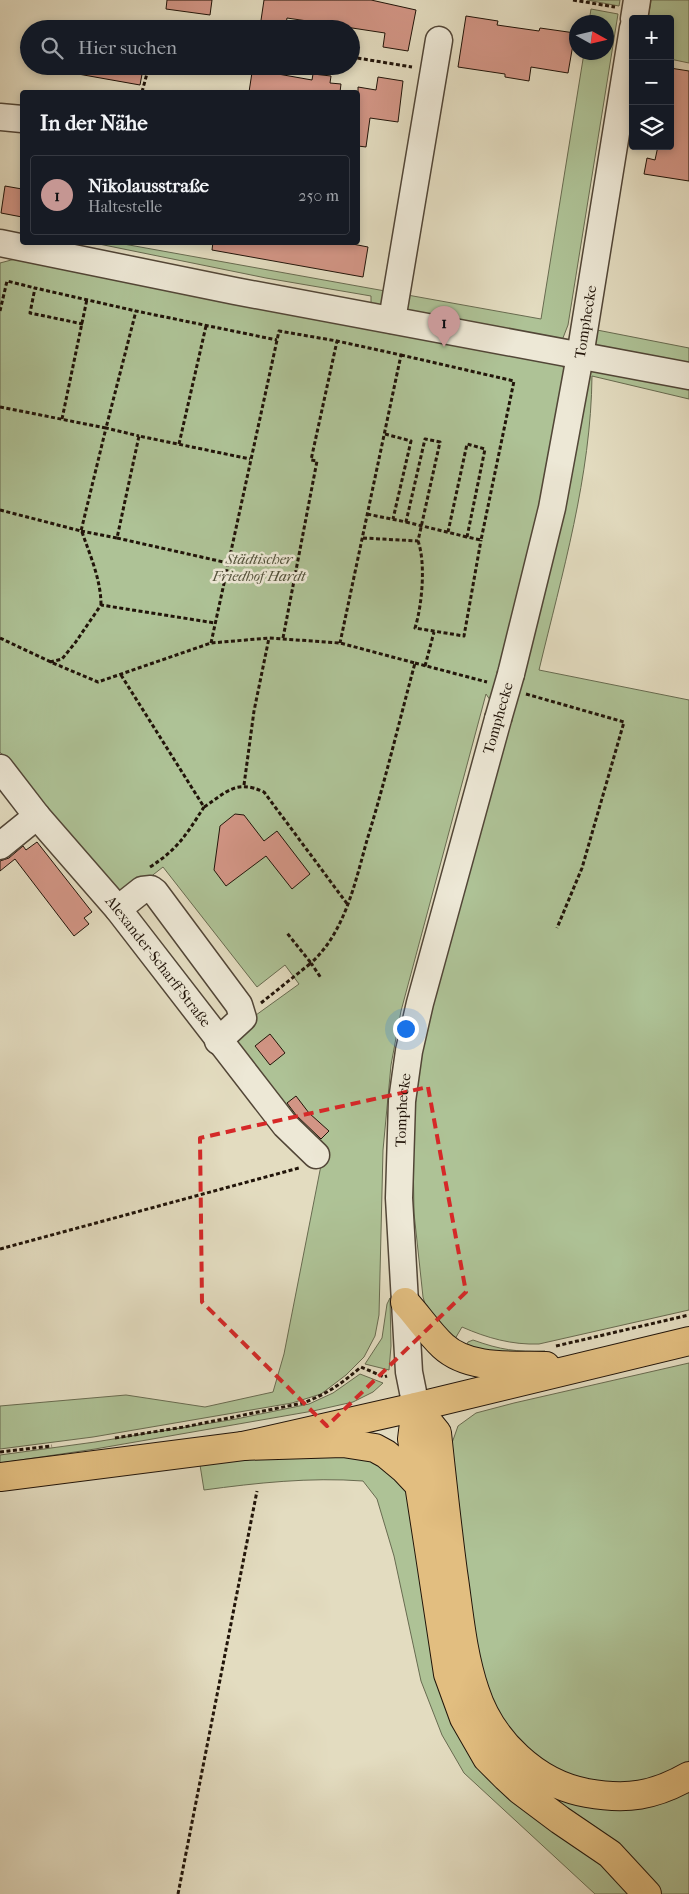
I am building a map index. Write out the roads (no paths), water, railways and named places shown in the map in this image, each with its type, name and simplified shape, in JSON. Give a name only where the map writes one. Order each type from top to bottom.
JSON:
[{"type":"main road","points":[[405,1302],[443,1346],[457,1356],[468,1360],[503,1365],[587,1366]]},
{"type":"main road","points":[[0,1477],[243,1446],[416,1408],[689,1341]]},
{"type":"main road","points":[[416,1408],[412,1439],[448,1674],[464,1718],[487,1758],[506,1777],[560,1820],[610,1854],[647,1894]]},
{"type":"main road","points":[[416,1408],[437,1433],[462,1635],[475,1692],[488,1719],[504,1742],[525,1765],[560,1786],[577,1791],[616,1797],[632,1796],[667,1788],[689,1776]]},
{"type":"main road","points":[[243,1446],[343,1443],[374,1448],[386,1454],[420,1486]]},
{"type":"street","name":"Tomphecke","points":[[416,1408],[409,1372],[399,1198],[402,1101],[409,1051],[420,1004],[511,674],[552,508],[580,356],[635,14]]},
{"type":"street","points":[[392,320],[439,40]]},
{"type":"street","points":[[0,117],[20,119]]},
{"type":"street","points":[[0,243],[689,376]]},
{"type":"street","name":"Alexander-Scharff-Straße","points":[[0,768],[37,816],[118,909],[218,1041],[285,1125],[316,1155]]},
{"type":"street","points":[[0,846],[37,816]]},
{"type":"street","points":[[118,909],[142,890],[151,889],[155,892],[239,1005],[243,1018],[218,1041]]},
{"type":"place","name":"Nikolausstraße","points":[[444,347]]},
{"type":"park label","name":"Städtischer Friedhof Hardt","points":[[259,568]]}]
